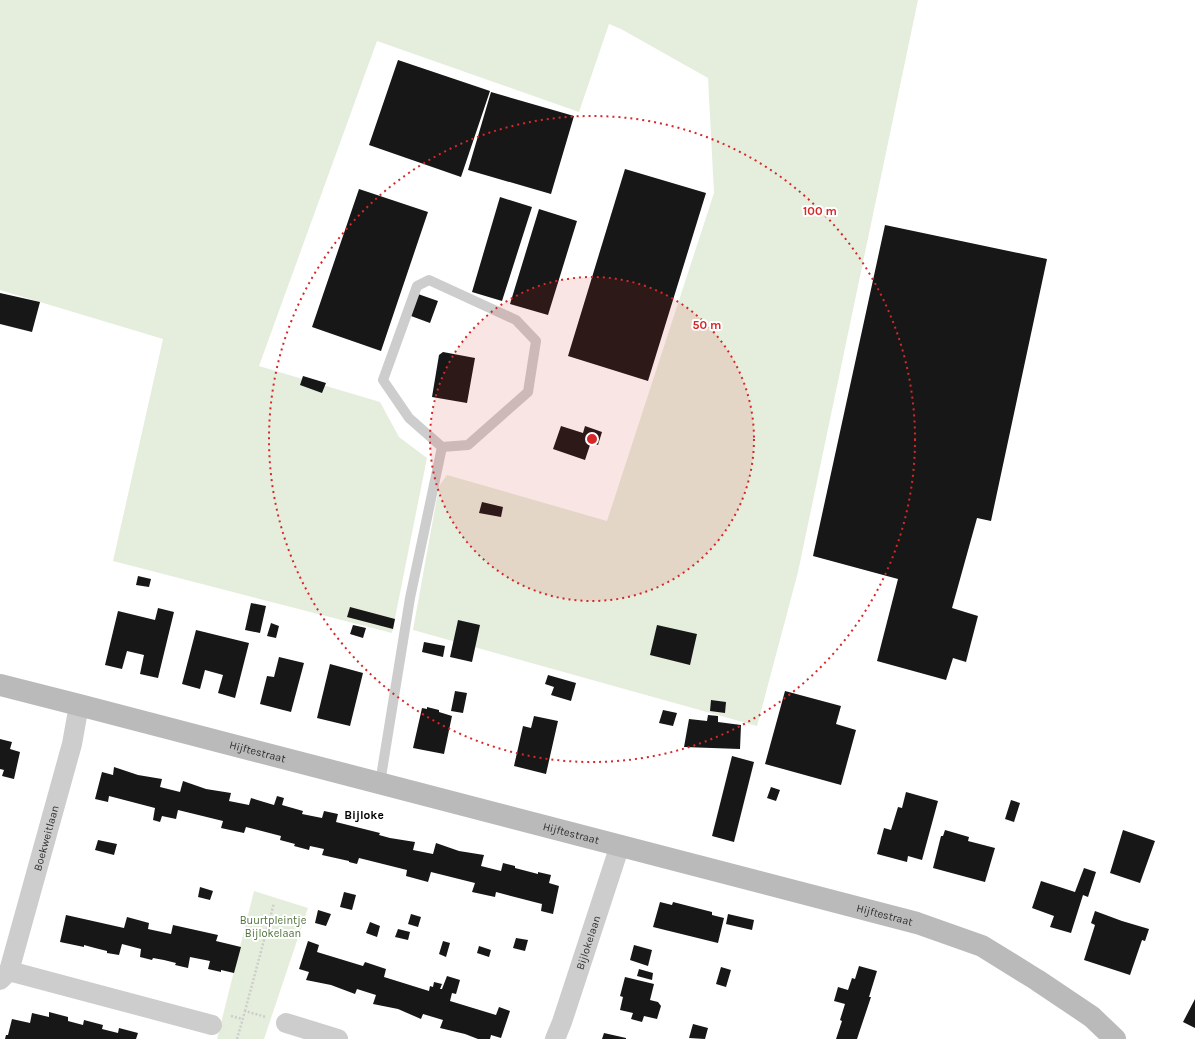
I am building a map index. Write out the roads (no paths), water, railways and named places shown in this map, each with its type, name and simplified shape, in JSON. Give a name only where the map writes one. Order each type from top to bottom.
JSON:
[{"type":"street","name":"Hijftestraat","points":[[0,685],[917,923],[982,946],[1037,980],[1092,1017],[1116,1039]]},
{"type":"street","name":"Boekweitlaan","points":[[79,705],[72,744],[5,976],[212,1025]]},
{"type":"street","name":"Bijlokelaan","points":[[555,1039],[565,1014],[620,845]]},
{"type":"street","points":[[286,1023],[338,1039]]},
{"type":"lane","points":[[429,280],[516,320],[536,341],[528,392],[468,445],[442,446],[408,418],[383,380],[417,286],[429,280]]},
{"type":"lane","points":[[380,783],[410,598],[442,446]]},
{"type":"district","name":"Bijloke","points":[[364,815]]},
{"type":"park label","name":"Buurtpleintje Bijlokelaan","points":[[273,926]]}]
